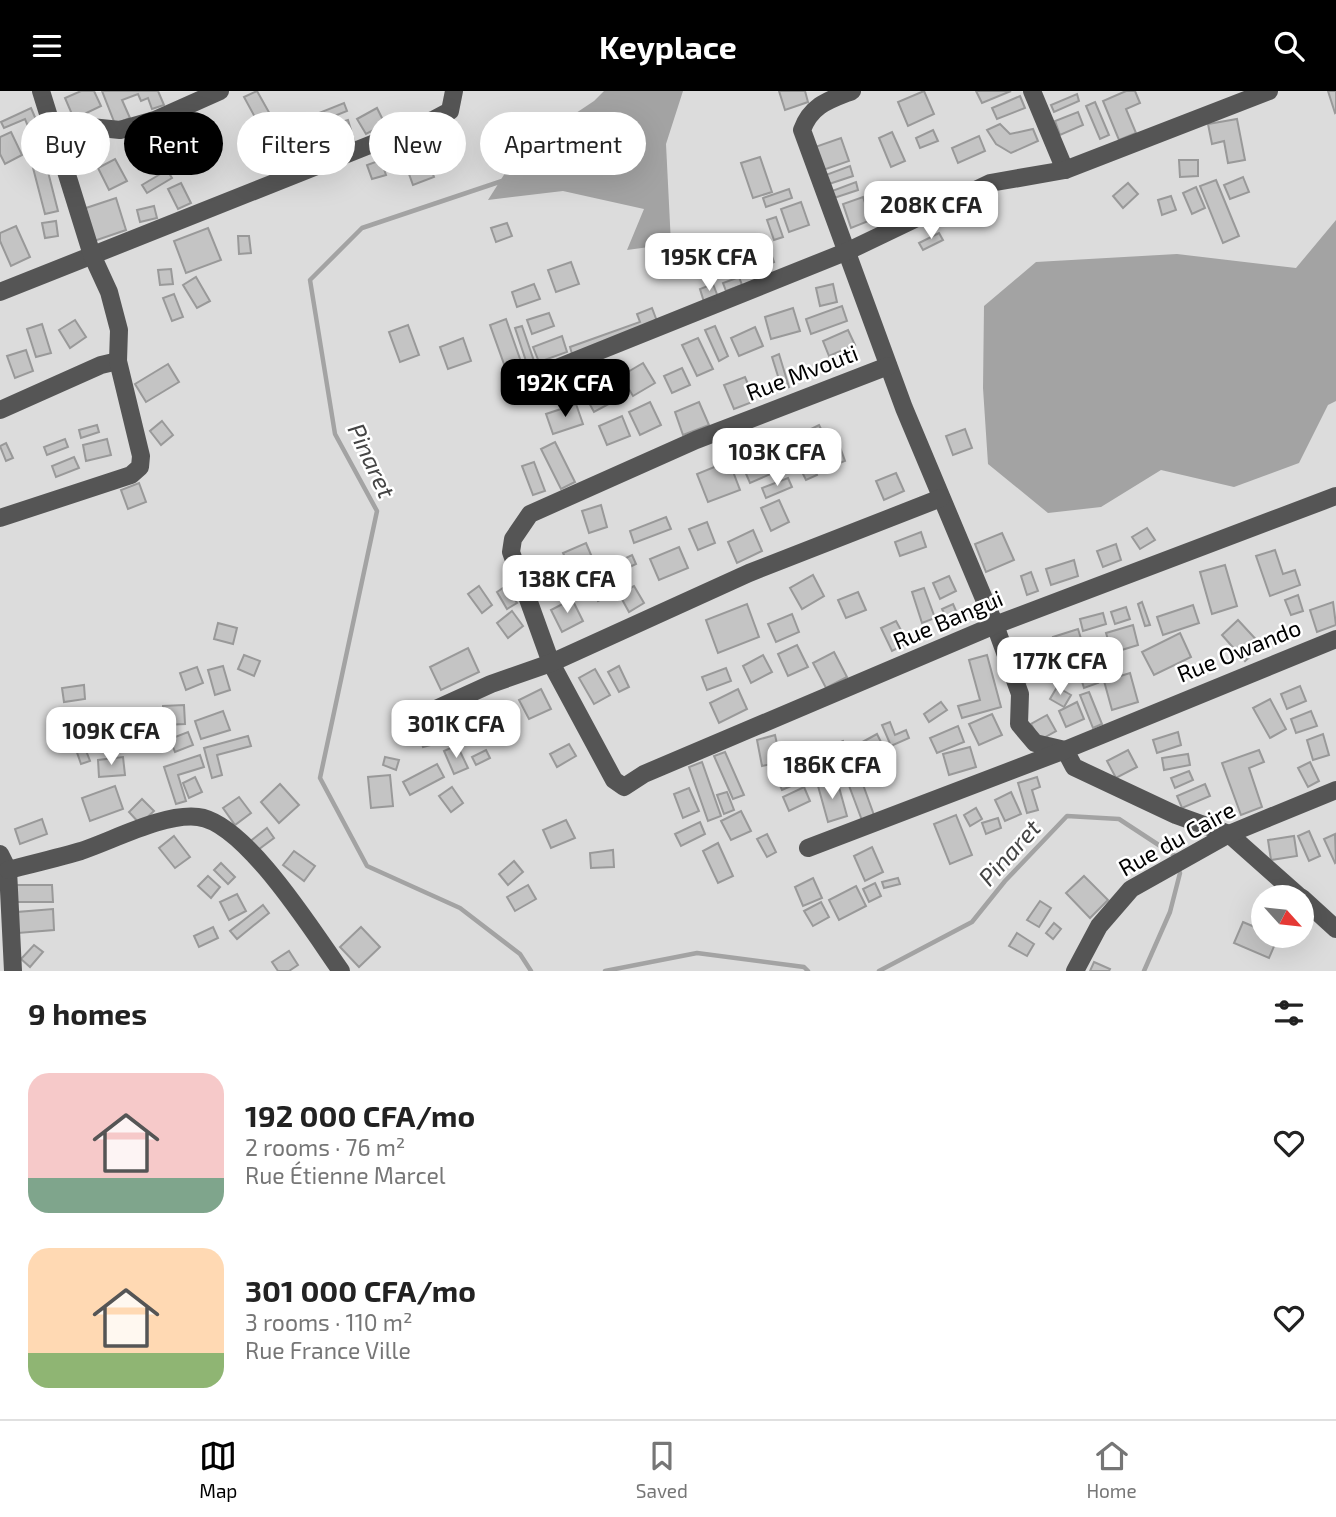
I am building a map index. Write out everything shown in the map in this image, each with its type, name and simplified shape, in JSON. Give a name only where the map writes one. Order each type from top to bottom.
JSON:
[{"type":"street","points":[[40,91],[46,112]]},
{"type":"street","points":[[110,128],[120,129],[155,120],[220,91]]},
{"type":"street","points":[[852,91],[821,103],[807,116],[802,130],[888,366],[940,498],[995,625],[1020,694],[1019,724],[1035,743],[1065,750],[1074,767],[1176,815],[1229,834],[1287,885]]},
{"type":"street","points":[[1032,91],[1065,170]]},
{"type":"street","points":[[533,377],[848,251],[990,183],[1065,170],[1268,91]]},
{"type":"street","points":[[0,292],[435,119],[450,111],[455,93]]},
{"type":"street","points":[[0,518],[131,475],[140,467],[141,456],[118,361],[119,330],[109,292],[92,255],[65,175]]},
{"type":"street","points":[[0,410],[101,365],[118,361]]},
{"type":"street","name":"Rue Mvouti","points":[[551,663],[511,552],[513,539],[530,514],[696,440],[888,366]]},
{"type":"street","name":"Rue Bangui","points":[[551,663],[614,780],[624,787],[644,774],[995,625],[1336,496]]},
{"type":"street","points":[[403,724],[491,684],[551,663],[749,573],[940,498]]},
{"type":"street","name":"Rue Owando","points":[[808,848],[1065,750],[1336,639]]},
{"type":"street","name":"Rue du Caire","points":[[1075,971],[1099,926],[1131,889],[1229,834],[1336,790]]},
{"type":"street","points":[[13,971],[4,862],[81,851],[173,819],[199,817],[218,823],[264,864],[341,971]]},
{"type":"street","points":[[1314,909],[1336,929]]},
{"type":"shaded area","points":[[0,91],[1336,91],[1336,971],[0,971]]},
{"type":"shaded area","points":[[604,91],[683,91],[666,144],[671,244],[627,250],[644,209],[563,191],[488,200],[504,175],[646,175],[646,112],[578,112]]},
{"type":"shaded area","points":[[1336,220],[1336,401],[1328,405],[1299,463],[1234,487],[1161,470],[1101,507],[1048,513],[988,464],[983,388],[984,306],[1036,262],[1177,254],[1296,268]]},
{"type":"building","points":[[81,91],[94,91],[101,106],[89,112],[71,112],[65,98]]},
{"type":"building","points":[[102,91],[158,91],[164,105],[152,109],[148,98],[141,101],[138,94],[122,100],[127,112],[124,112],[124,120],[115,124]]},
{"type":"building","points":[[257,91],[269,112],[252,112],[244,97]]},
{"type":"building","points":[[779,91],[805,91],[808,102],[785,110]]},
{"type":"building","points":[[924,91],[934,114],[908,126],[898,102]]},
{"type":"building","points":[[976,91],[1011,91],[982,103]]},
{"type":"building","points":[[1126,91],[1135,91],[1140,103],[1126,109],[1136,133],[1119,140],[1103,101]]},
{"type":"building","points":[[1328,91],[1336,91],[1335,113]]},
{"type":"building","points":[[1077,94],[1079,101],[1054,112],[1051,105]]},
{"type":"building","points":[[1020,96],[1025,108],[997,119],[992,108]]},
{"type":"building","points":[[1095,102],[1109,135],[1100,139],[1086,106]]},
{"type":"building","points":[[344,103],[347,111],[344,112],[322,112]]},
{"type":"building","points":[[369,112],[369,132],[366,134],[357,119]]},
{"type":"building","points":[[1078,112],[1083,125],[1060,135],[1055,121]]},
{"type":"building","points":[[21,113],[21,121],[4,128],[1,122]]},
{"type":"building","points":[[1237,119],[1245,160],[1228,163],[1224,141],[1212,144],[1208,124]]},
{"type":"building","points":[[1000,124],[1010,134],[1033,129],[1038,141],[1011,153],[996,144],[987,130]]},
{"type":"building","points":[[933,130],[938,141],[920,148],[916,138]]},
{"type":"building","points":[[11,132],[21,156],[5,164],[0,154],[0,137]]},
{"type":"building","points":[[892,132],[905,161],[891,167],[879,138]]},
{"type":"building","points":[[979,136],[985,151],[958,163],[952,148]]},
{"type":"building","points":[[841,138],[849,161],[823,170],[815,147]]},
{"type":"building","points":[[760,157],[772,192],[753,198],[741,163]]},
{"type":"building","points":[[115,159],[127,181],[109,190],[102,175],[110,175],[110,162]]},
{"type":"building","points":[[1179,160],[1198,160],[1198,176],[1180,177]]},
{"type":"building","points":[[850,166],[853,176],[826,185],[823,176]]},
{"type":"building","points":[[35,175],[49,175],[58,211],[45,214]]},
{"type":"building","points":[[159,175],[170,175],[172,178],[147,193],[142,185]]},
{"type":"building","points":[[371,175],[386,175],[372,179]]},
{"type":"building","points":[[409,175],[433,175],[434,177],[413,185]]},
{"type":"building","points":[[1243,177],[1249,192],[1230,199],[1224,185]]},
{"type":"building","points":[[1216,180],[1239,236],[1223,243],[1200,186]]},
{"type":"building","points":[[856,182],[858,190],[834,198],[832,191]]},
{"type":"building","points":[[181,183],[191,203],[178,209],[168,189]]},
{"type":"building","points":[[1128,183],[1138,194],[1123,208],[1113,196]]},
{"type":"building","points":[[1196,187],[1205,208],[1192,214],[1183,193]]},
{"type":"building","points":[[789,189],[792,198],[766,207],[763,198]]},
{"type":"building","points":[[1171,196],[1176,210],[1162,215],[1158,200]]},
{"type":"building","points":[[863,197],[871,220],[851,228],[843,204]]},
{"type":"building","points":[[116,198],[126,230],[94,241],[83,209]]},
{"type":"building","points":[[801,202],[809,225],[789,232],[781,209]]},
{"type":"building","points":[[154,206],[157,218],[140,222],[137,210]]},
{"type":"building","points":[[776,217],[783,237],[774,240],[767,220]]},
{"type":"building","points":[[56,221],[58,236],[45,238],[42,223]]},
{"type":"building","points":[[507,223],[512,236],[496,242],[491,228]]},
{"type":"building","points":[[16,226],[30,257],[11,266],[0,241],[0,233]]},
{"type":"building","points":[[208,228],[221,260],[186,273],[174,241]]},
{"type":"building","points":[[939,233],[943,240],[923,250],[919,243]]},
{"type":"building","points":[[238,236],[249,236],[251,253],[239,254]]},
{"type":"building","points":[[767,242],[774,262],[747,271],[740,252]]},
{"type":"building","points":[[571,262],[579,284],[556,292],[548,270]]},
{"type":"building","points":[[171,269],[173,284],[160,285],[158,270]]},
{"type":"building","points":[[196,277],[210,301],[197,308],[183,285]]},
{"type":"building","points":[[739,277],[742,285],[726,291],[723,283]]},
{"type":"building","points":[[534,284],[540,299],[517,307],[512,292]]},
{"type":"building","points":[[713,284],[718,297],[704,302],[700,289]]},
{"type":"building","points":[[833,284],[837,302],[820,306],[816,288]]},
{"type":"building","points":[[174,294],[183,317],[172,321],[163,298]]},
{"type":"building","points":[[842,306],[847,321],[811,334],[806,319]]},
{"type":"building","points":[[652,308],[658,324],[572,354],[570,347],[640,322],[637,314]]},
{"type":"building","points":[[793,308],[800,331],[771,339],[765,317]]},
{"type":"building","points":[[549,313],[554,326],[532,334],[527,320]]},
{"type":"building","points":[[506,319],[525,373],[509,378],[490,325]]},
{"type":"building","points":[[75,320],[86,337],[70,348],[59,330]]},
{"type":"building","points":[[42,324],[51,353],[36,357],[27,329]]},
{"type":"building","points":[[408,325],[419,355],[400,362],[389,332]]},
{"type":"building","points":[[522,326],[535,364],[528,367],[515,328]]},
{"type":"building","points":[[715,326],[728,356],[719,361],[705,330]]},
{"type":"building","points":[[755,327],[763,346],[739,356],[731,338]]},
{"type":"building","points":[[848,330],[855,345],[829,356],[823,341]]},
{"type":"building","points":[[562,336],[567,352],[539,362],[533,347]]},
{"type":"building","points":[[463,338],[471,361],[448,369],[440,347]]},
{"type":"building","points":[[698,338],[713,369],[697,376],[682,345]]},
{"type":"building","points":[[26,350],[33,371],[15,378],[7,356]]},
{"type":"building","points":[[779,354],[789,387],[782,389],[772,357]]},
{"type":"building","points":[[643,363],[655,383],[633,396],[621,376]]},
{"type":"building","points":[[168,364],[179,382],[146,402],[135,384]]},
{"type":"building","points":[[682,368],[690,385],[672,393],[664,376]]},
{"type":"building","points":[[745,377],[755,401],[734,409],[724,385]]},
{"type":"building","points":[[605,380],[616,400],[594,412],[583,392]]},
{"type":"building","points":[[650,402],[661,425],[640,435],[629,412]]},
{"type":"building","points":[[699,402],[709,425],[683,435],[675,412]]},
{"type":"building","points":[[576,404],[583,424],[553,434],[546,414]]},
{"type":"building","points":[[622,416],[630,436],[607,445],[599,426]]},
{"type":"building","points":[[162,421],[173,435],[161,445],[150,431]]},
{"type":"building","points":[[97,425],[99,432],[81,438],[79,430]]},
{"type":"building","points":[[819,425],[826,439],[818,443],[811,429]]},
{"type":"building","points":[[965,429],[972,448],[953,455],[946,436]]},
{"type":"building","points":[[65,439],[68,447],[47,455],[44,447]]},
{"type":"building","points":[[107,439],[111,455],[86,461],[83,445]]},
{"type":"building","points":[[555,442],[575,482],[561,489],[541,449]]},
{"type":"building","points":[[6,443],[13,458],[6,461],[0,446]]},
{"type":"building","points":[[840,447],[845,461],[826,468],[820,454]]},
{"type":"building","points":[[764,449],[775,472],[750,483],[740,460]]},
{"type":"building","points":[[74,457],[79,468],[56,477],[52,466]]},
{"type":"building","points":[[729,461],[740,490],[708,502],[697,474]]},
{"type":"building","points":[[534,462],[545,491],[533,495],[522,466]]},
{"type":"building","points":[[812,464],[817,475],[806,480],[801,470]]},
{"type":"building","points":[[896,473],[904,491],[884,500],[876,481]]},
{"type":"building","points":[[788,478],[792,487],[766,498],[762,488]]},
{"type":"building","points":[[139,483],[146,502],[128,509],[121,490]]},
{"type":"building","points":[[779,500],[789,522],[771,531],[761,508]]},
{"type":"building","points":[[601,505],[607,527],[589,533],[582,511]]},
{"type":"building","points":[[666,517],[671,529],[634,543],[630,531]]},
{"type":"building","points":[[707,522],[715,543],[698,550],[689,529]]},
{"type":"building","points":[[1147,528],[1155,540],[1140,549],[1132,537]]},
{"type":"building","points":[[753,530],[762,551],[737,563],[728,542]]},
{"type":"building","points":[[921,532],[926,547],[900,556],[895,542]]},
{"type":"building","points":[[1002,533],[1014,560],[986,572],[975,544]]},
{"type":"building","points":[[586,543],[594,562],[572,572],[563,553]]},
{"type":"building","points":[[1116,544],[1121,560],[1103,567],[1097,551]]},
{"type":"building","points":[[679,547],[688,568],[659,580],[650,559]]},
{"type":"building","points":[[1275,550],[1283,574],[1295,570],[1300,585],[1270,596],[1256,556]]},
{"type":"building","points":[[632,555],[636,564],[615,574],[611,565]]},
{"type":"building","points":[[556,559],[564,573],[554,578],[547,563]]},
{"type":"building","points":[[1074,560],[1078,576],[1051,585],[1046,569]]},
{"type":"building","points":[[1225,565],[1237,606],[1212,614],[1200,572]]},
{"type":"building","points":[[602,568],[613,594],[598,601],[587,575]]},
{"type":"building","points":[[1031,572],[1038,591],[1027,595],[1021,576]]},
{"type":"building","points":[[813,575],[824,596],[802,609],[790,588]]},
{"type":"building","points":[[949,576],[956,591],[940,599],[933,583]]},
{"type":"building","points":[[479,586],[492,605],[482,613],[468,594]]},
{"type":"building","points":[[506,586],[517,603],[507,609],[497,592]]},
{"type":"building","points":[[634,586],[644,603],[629,612],[619,594]]},
{"type":"building","points":[[924,588],[935,618],[922,623],[912,592]]},
{"type":"building","points":[[858,592],[866,610],[846,618],[838,600]]},
{"type":"building","points":[[1298,595],[1303,611],[1291,615],[1285,600]]},
{"type":"building","points":[[572,599],[583,621],[562,632],[551,610]]},
{"type":"building","points":[[1142,602],[1150,625],[1145,626],[1138,604]]},
{"type":"building","points":[[1333,602],[1336,625],[1317,632],[1310,610]]},
{"type":"building","points":[[747,604],[759,637],[718,653],[706,620]]},
{"type":"building","points":[[953,604],[960,620],[949,625],[942,609]]},
{"type":"building","points":[[1193,605],[1199,623],[1163,635],[1157,617]]},
{"type":"building","points":[[1126,607],[1130,619],[1115,624],[1111,612]]},
{"type":"building","points":[[512,611],[523,626],[508,638],[497,623]]},
{"type":"building","points":[[1103,613],[1106,624],[1083,631],[1080,619]]},
{"type":"building","points":[[792,614],[799,632],[776,642],[768,624]]},
{"type":"building","points":[[1238,620],[1262,646],[1245,661],[1222,635]]},
{"type":"building","points":[[896,621],[908,643],[892,651],[881,628]]},
{"type":"building","points":[[218,623],[237,628],[233,644],[214,639]]},
{"type":"building","points":[[1133,625],[1138,645],[1112,653],[1106,633]]},
{"type":"building","points":[[1078,629],[1084,648],[1058,655],[1053,637]]},
{"type":"building","points":[[1180,633],[1191,657],[1154,675],[1142,652]]},
{"type":"building","points":[[1029,644],[1039,678],[1024,683],[1014,648]]},
{"type":"building","points":[[797,645],[808,667],[788,676],[778,654]]},
{"type":"building","points":[[468,648],[479,672],[441,690],[430,667]]},
{"type":"building","points":[[834,652],[847,677],[826,688],[813,663]]},
{"type":"building","points":[[244,655],[260,661],[254,676],[238,669]]},
{"type":"building","points":[[763,655],[772,672],[751,683],[743,666]]},
{"type":"building","points":[[987,655],[1001,707],[962,718],[958,706],[980,700],[969,660]]},
{"type":"building","points":[[223,666],[230,690],[215,695],[208,670]]},
{"type":"building","points":[[619,666],[629,687],[619,692],[608,672]]},
{"type":"building","points":[[197,667],[203,683],[186,690],[180,673]]},
{"type":"building","points":[[1092,667],[1098,683],[1084,688],[1079,672]]},
{"type":"building","points":[[726,668],[731,681],[707,690],[702,677]]},
{"type":"building","points":[[595,669],[610,695],[594,704],[579,678]]},
{"type":"building","points":[[1130,673],[1138,702],[1112,710],[1104,681]]},
{"type":"building","points":[[84,685],[85,699],[64,702],[62,688]]},
{"type":"building","points":[[1300,686],[1306,701],[1287,709],[1281,694]]},
{"type":"building","points":[[1057,687],[1071,695],[1064,707],[1050,699]]},
{"type":"building","points":[[541,689],[551,709],[529,719],[519,700]]},
{"type":"building","points":[[738,689],[747,709],[719,723],[710,703]]},
{"type":"building","points":[[1089,692],[1102,724],[1093,728],[1080,695]]},
{"type":"building","points":[[1270,699],[1286,729],[1270,738],[1253,708]]},
{"type":"building","points":[[941,702],[947,710],[929,722],[924,714]]},
{"type":"building","points":[[1077,702],[1084,719],[1066,727],[1059,711]]},
{"type":"building","points":[[184,705],[185,724],[163,725],[163,706]]},
{"type":"building","points":[[223,711],[230,730],[201,739],[195,721]]},
{"type":"building","points":[[1311,711],[1317,726],[1296,733],[1291,719]]},
{"type":"building","points":[[992,714],[1002,735],[979,745],[969,724]]},
{"type":"building","points":[[1047,715],[1056,731],[1040,740],[1031,724]]},
{"type":"building","points":[[890,722],[895,735],[906,730],[909,738],[891,746],[882,725]]},
{"type":"building","points":[[958,726],[964,742],[937,753],[930,738]]},
{"type":"building","points":[[106,728],[107,734],[94,736],[93,730]]},
{"type":"building","points":[[434,729],[438,743],[423,747],[419,734]]},
{"type":"building","points":[[188,732],[193,745],[175,752],[170,739]]},
{"type":"building","points":[[1178,732],[1181,745],[1157,753],[1153,740]]},
{"type":"building","points":[[877,734],[884,748],[865,759],[857,745]]},
{"type":"building","points":[[1323,734],[1329,755],[1313,760],[1307,740]]},
{"type":"building","points":[[80,735],[90,761],[81,764],[72,738]]},
{"type":"building","points":[[775,735],[781,762],[762,766],[757,740]]},
{"type":"building","points":[[248,736],[251,746],[217,755],[222,775],[212,778],[204,748]]},
{"type":"building","points":[[120,741],[120,748],[97,749],[96,743]]},
{"type":"building","points":[[843,741],[851,760],[828,770],[820,750]]},
{"type":"building","points":[[569,744],[576,756],[557,767],[550,754]]},
{"type":"building","points":[[457,745],[468,768],[454,774],[444,751]]},
{"type":"building","points":[[970,747],[976,767],[949,775],[943,754]]},
{"type":"building","points":[[486,750],[490,758],[476,765],[472,757]]},
{"type":"building","points":[[1128,750],[1137,767],[1116,778],[1107,761]]},
{"type":"building","points":[[1259,750],[1264,762],[1249,768],[1262,807],[1241,815],[1222,763]]},
{"type":"building","points":[[725,752],[744,795],[733,799],[714,756]]},
{"type":"building","points":[[1188,754],[1190,765],[1164,770],[1162,758]]},
{"type":"building","points":[[200,755],[204,767],[178,775],[186,801],[176,804],[164,767]]},
{"type":"building","points":[[889,756],[892,766],[871,774],[867,764]]},
{"type":"building","points":[[123,757],[125,775],[99,777],[98,760]]},
{"type":"building","points":[[385,757],[399,760],[396,770],[383,765]]},
{"type":"building","points":[[702,762],[721,816],[708,821],[689,767]]},
{"type":"building","points":[[804,762],[810,778],[782,790],[775,774]]},
{"type":"building","points":[[1310,762],[1319,781],[1308,787],[1298,768]]},
{"type":"building","points":[[437,764],[444,777],[410,795],[403,782]]},
{"type":"building","points":[[852,765],[855,772],[840,778],[837,770]]},
{"type":"building","points":[[1189,771],[1193,780],[1175,788],[1171,778]]},
{"type":"building","points":[[390,775],[393,806],[371,808],[368,777]]},
{"type":"building","points":[[195,777],[202,792],[189,798],[183,783]]},
{"type":"building","points":[[1037,777],[1040,787],[1032,790],[1038,810],[1027,813],[1018,783]]},
{"type":"building","points":[[861,779],[875,818],[863,823],[848,783]]},
{"type":"building","points":[[837,780],[847,816],[828,822],[818,786]]},
{"type":"building","points":[[280,784],[299,805],[279,823],[261,802]]},
{"type":"building","points":[[1205,784],[1210,796],[1182,808],[1177,796]]},
{"type":"building","points":[[115,786],[123,809],[90,821],[82,798]]},
{"type":"building","points":[[452,787],[463,803],[451,812],[439,796]]},
{"type":"building","points":[[804,787],[810,801],[789,811],[783,797]]},
{"type":"building","points":[[689,788],[699,811],[683,818],[674,794]]},
{"type":"building","points":[[727,792],[734,810],[724,814],[717,795]]},
{"type":"building","points":[[1011,792],[1021,814],[1005,821],[995,800]]},
{"type":"building","points":[[239,797],[251,813],[235,825],[223,808]]},
{"type":"building","points":[[142,799],[154,811],[140,824],[129,812]]},
{"type":"building","points":[[976,808],[982,819],[970,826],[964,815]]},
{"type":"building","points":[[741,811],[751,831],[731,840],[721,821]]},
{"type":"building","points":[[956,815],[972,855],[950,864],[934,824]]},
{"type":"building","points":[[998,818],[1001,828],[986,834],[982,823]]},
{"type":"building","points":[[42,819],[47,834],[20,844],[15,829]]},
{"type":"building","points":[[566,820],[575,838],[551,848],[543,830]]},
{"type":"building","points":[[700,822],[705,834],[681,846],[675,834]]},
{"type":"building","points":[[267,828],[274,838],[255,852],[248,843]]},
{"type":"building","points":[[1309,831],[1320,856],[1309,861],[1298,836]]},
{"type":"building","points":[[767,834],[776,852],[767,857],[757,839]]},
{"type":"building","points":[[1335,834],[1336,862],[1335,863],[1324,839]]},
{"type":"building","points":[[174,836],[190,857],[175,868],[159,848]]},
{"type":"building","points":[[1294,836],[1297,856],[1271,860],[1268,840]]},
{"type":"building","points":[[718,843],[733,876],[718,883],[703,851]]},
{"type":"building","points":[[872,847],[883,872],[865,881],[854,856]]},
{"type":"building","points":[[613,850],[614,867],[591,868],[590,853]]},
{"type":"building","points":[[294,851],[315,866],[304,881],[283,865]]},
{"type":"building","points":[[514,861],[523,872],[508,885],[499,874]]},
{"type":"building","points":[[221,863],[235,877],[228,884],[214,870]]},
{"type":"building","points":[[208,876],[220,887],[211,898],[198,886]]},
{"type":"building","points":[[1084,876],[1108,900],[1090,918],[1066,893]]},
{"type":"building","points":[[813,878],[822,898],[803,906],[795,887]]},
{"type":"building","points":[[898,878],[900,884],[884,888],[882,882]]},
{"type":"building","points":[[875,883],[881,896],[869,902],[863,889]]},
{"type":"building","points":[[16,885],[52,885],[53,902],[16,902]]},
{"type":"building","points":[[528,885],[536,899],[515,911],[507,897]]},
{"type":"building","points":[[856,886],[866,906],[839,920],[829,900]]},
{"type":"building","points":[[237,894],[246,911],[229,920],[220,902]]},
{"type":"building","points":[[1040,901],[1051,908],[1039,927],[1027,920]]},
{"type":"building","points":[[821,902],[829,917],[813,926],[804,911]]},
{"type":"building","points":[[263,905],[269,913],[237,939],[230,931]]},
{"type":"building","points":[[53,909],[54,930],[18,933],[17,912]]},
{"type":"building","points":[[1243,922],[1251,925],[1251,949],[1273,949],[1269,958],[1234,943]]},
{"type":"building","points":[[1054,923],[1061,929],[1053,939],[1046,933]]},
{"type":"building","points":[[213,927],[218,938],[199,947],[194,936]]},
{"type":"building","points":[[361,927],[380,947],[359,967],[340,947]]},
{"type":"building","points":[[1017,933],[1034,944],[1027,956],[1009,946]]},
{"type":"building","points":[[34,945],[43,952],[30,967],[21,959]]},
{"type":"building","points":[[289,951],[298,965],[289,971],[278,971],[272,962]]},
{"type":"building","points":[[1094,962],[1110,969],[1109,971],[1090,971]]},
{"type":"waterway","name":"Pinaret","points":[[502,181],[362,228],[310,280],[335,434],[377,511],[320,778],[367,866],[460,908],[520,954],[531,971]]},
{"type":"waterway","name":"Pinaret","points":[[879,971],[972,922],[1005,881],[1067,816],[1119,819],[1174,855],[1175,859]]},
{"type":"waterway","name":"Pinaret","points":[[1144,971],[1170,912],[1180,873],[1178,868]]},
{"type":"waterway","name":"Pinaret","points":[[605,971],[697,953],[804,967],[808,971]]}]
